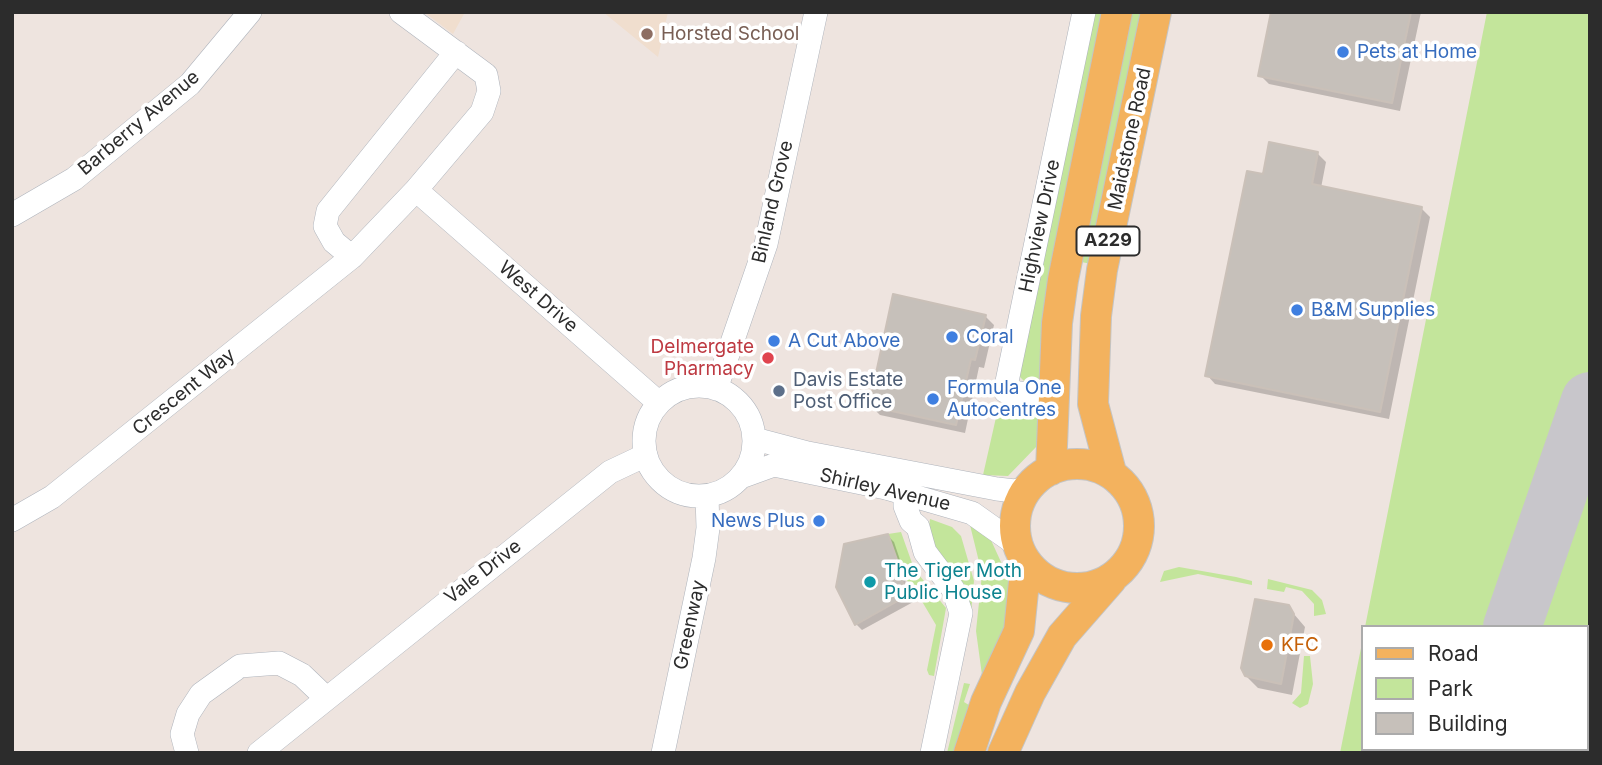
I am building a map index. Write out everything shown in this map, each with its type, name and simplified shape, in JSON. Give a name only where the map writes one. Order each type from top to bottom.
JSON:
[{"type":"main road","name":"Maidstone Road","points":[[1040,478],[1054,398],[1057,323],[1063,280],[1117,12]]},
{"type":"main road","name":"Maidstone Road","points":[[1111,472],[1093,404],[1096,316],[1102,270],[1156,12]]},
{"type":"main road","points":[[1040,478],[1076,463],[1111,472]]},
{"type":"main road","name":"A229","points":[[1003,753],[1024,705],[1062,636],[1131,555],[1139,523],[1131,496],[1111,472]]},
{"type":"main road","name":"A229","points":[[969,753],[986,702],[1019,631],[1023,555],[1016,517],[1040,478]]},
{"type":"main road","points":[[1023,555],[1040,576],[1062,586],[1086,587],[1113,577]]},
{"type":"street","name":"Barberry Avenue","points":[[12,215],[74,179],[190,84],[250,12]]},
{"type":"street","name":"Crescent Way","points":[[12,520],[52,497],[352,257],[416,190],[482,112],[489,91],[486,75],[401,12]]},
{"type":"street","name":"Binland Grove","points":[[716,388],[766,244],[816,12]]},
{"type":"street","name":"Highview Drive","points":[[1054,398],[1005,391],[1084,12]]},
{"type":"street","points":[[352,257],[334,242],[325,226],[328,211],[456,52]]},
{"type":"street","name":"West Drive","points":[[416,190],[659,404]]},
{"type":"street","points":[[707,496],[681,493],[669,487],[659,478],[646,455],[648,422],[659,404],[680,390],[704,386],[716,388],[732,396],[744,408],[752,423],[755,439],[751,461],[741,477]]},
{"type":"street","name":"Shirley Avenue","points":[[755,439],[808,453],[997,489],[1015,491],[1040,478]]},
{"type":"street","name":"Vale Drive","points":[[268,750],[326,697],[610,472],[646,455]]},
{"type":"street","name":"Shirley Avenue","points":[[707,496],[730,487],[741,477],[774,465],[905,493],[978,515],[1023,555]]},
{"type":"street","points":[[905,493],[905,506],[911,521],[918,527],[925,552],[956,593],[961,613],[932,753]]},
{"type":"street","name":"Greenway","points":[[663,753],[704,558],[708,528],[707,496]]},
{"type":"street","points":[[918,527],[928,499]]},
{"type":"street","points":[[187,753],[182,734],[188,714],[201,694],[240,666],[279,663],[302,675],[326,697]]},
{"type":"shaded area","points":[[424,12],[465,12],[453,34]]},
{"type":"shaded area","name":"Horsted School","points":[[603,12],[668,12],[658,57]]},
{"type":"green space","points":[[1093,12],[1105,12],[1041,376],[1036,382],[1024,381],[1020,377],[1021,363]]},
{"type":"green space","points":[[1128,12],[1142,12],[1091,264],[1077,261]]},
{"type":"green space","points":[[1487,12],[1590,12],[1590,753],[1340,753],[1360,653],[1360,751],[1588,751],[1588,625],[1365,625]]},
{"type":"green space","points":[[1014,408],[1033,411],[1039,418],[1037,446],[1008,476],[983,475],[997,413]]},
{"type":"green space","points":[[930,519],[952,527],[961,536],[974,581],[971,613],[965,586],[937,551],[929,528]]},
{"type":"green space","points":[[970,525],[990,538],[1012,586],[1010,615],[982,675],[976,631],[982,574]]},
{"type":"green space","points":[[901,532],[912,563],[900,570],[888,534]]},
{"type":"green space","points":[[1179,567],[1236,577],[1252,581],[1252,585],[1198,574],[1160,582],[1164,571]]},
{"type":"green space","points":[[915,570],[946,608],[934,676],[929,675],[927,670],[936,625],[904,577]]},
{"type":"green space","points":[[1268,579],[1312,590],[1322,600],[1326,614],[1314,616],[1314,604],[1302,591],[1286,587],[1284,592],[1267,589]]},
{"type":"green space","points":[[1304,656],[1310,656],[1313,684],[1308,704],[1300,708],[1292,703],[1301,693]]},
{"type":"green space","points":[[964,683],[970,684],[964,702],[972,707],[957,753],[947,753]]},
{"type":"building","points":[[1271,12],[1411,12],[1392,103],[1258,76]]},
{"type":"building","points":[[1269,142],[1318,152],[1312,184],[1422,207],[1380,412],[1205,376],[1247,171],[1263,174]]},
{"type":"building","points":[[893,294],[986,315],[975,360],[971,359],[956,425],[869,406]]},
{"type":"building","name":"The Tiger Moth Public House","points":[[888,534],[901,571],[900,578],[910,594],[855,625],[836,587],[844,544]]},
{"type":"building","name":"KFC","points":[[1255,599],[1289,605],[1294,614],[1281,684],[1245,676],[1241,668]]},
{"type":"taxiway","points":[[1513,625],[1590,401]]},
{"type":"place","name":"Horsted School","points":[[647,34]]},
{"type":"place","name":"Pets at Home","points":[[1343,52]]},
{"type":"place","name":"B&M Supplies","points":[[1297,310]]},
{"type":"place","name":"Coral","points":[[952,337]]},
{"type":"place","name":"A Cut Above","points":[[774,341]]},
{"type":"place","name":"Delmergate Pharmacy","points":[[768,358]]},
{"type":"place","name":"Davis Estate Post Office","points":[[779,391]]},
{"type":"place","name":"Formula One Autocentres","points":[[933,399]]},
{"type":"place","name":"News Plus","points":[[819,521]]},
{"type":"place","name":"The Tiger Moth Public House","points":[[870,582]]},
{"type":"place","name":"KFC","points":[[1267,645]]}]
